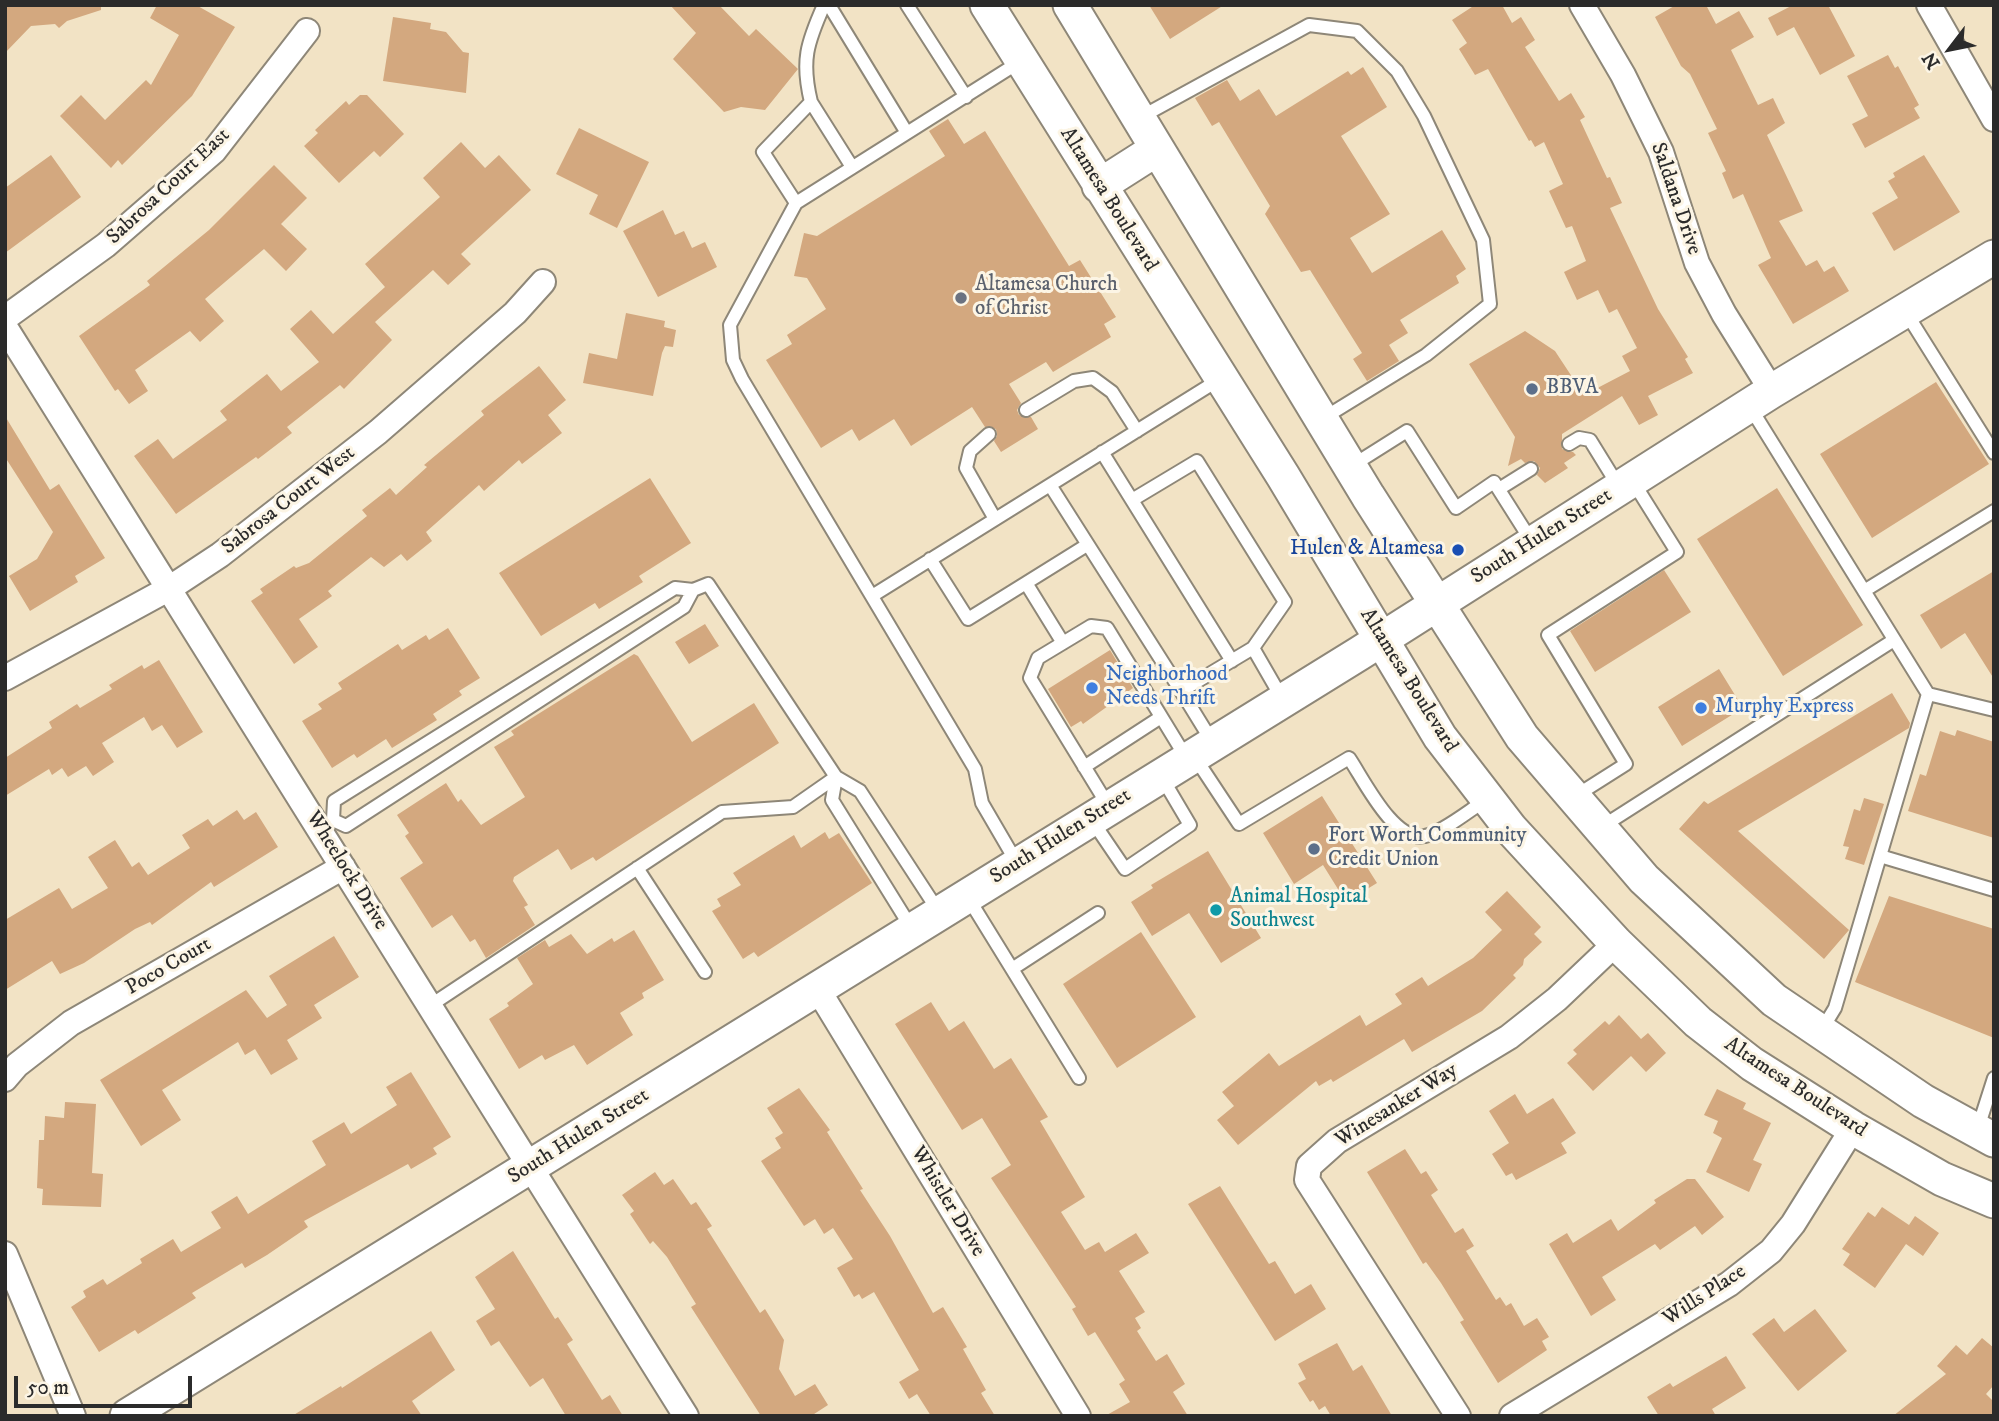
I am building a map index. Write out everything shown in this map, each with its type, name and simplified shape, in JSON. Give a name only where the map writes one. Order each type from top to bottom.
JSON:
[{"type":"main road","name":"Altamesa Boulevard","points":[[987,5],[1221,379],[1440,737],[1511,829],[1616,943],[1698,1022],[1752,1064],[1853,1128],[1942,1179],[1994,1201]]},
{"type":"main road","points":[[1070,5],[1321,420],[1501,710],[1644,878],[1774,1000],[1923,1101],[1985,1136]]},
{"type":"main road","points":[[1099,186],[1157,149]]},
{"type":"main road","name":"South Hulen Street","points":[[127,1416],[1381,639],[1760,398],[1994,257]]},
{"type":"street","name":"Saldana Drive","points":[[1582,5],[1623,75],[1661,152],[1697,263],[1724,314],[1760,398]]},
{"type":"street","points":[[1929,5],[1994,119]]},
{"type":"street","name":"Sabrosa Court East","points":[[5,318],[106,246],[214,151],[245,115],[307,31]]},
{"type":"street","name":"Sabrosa Court West","points":[[5,678],[170,588],[220,555],[378,432],[515,313],[543,282]]},
{"type":"street","name":"Wheelock Drive","points":[[5,327],[170,588],[326,824],[343,867],[533,1166],[686,1416]]},
{"type":"street","name":"Poco Court","points":[[5,1079],[17,1065],[71,1023],[343,867]]},
{"type":"street","name":"Winesanker Way","points":[[1458,1416],[1307,1180],[1309,1166],[1337,1141],[1509,1037],[1557,999],[1616,943]]},
{"type":"street","name":"Whistler Drive","points":[[817,988],[1078,1416]]},
{"type":"street","name":"Wills Place","points":[[1512,1416],[1729,1284],[1771,1251],[1793,1224],[1853,1128]]},
{"type":"street","points":[[5,1254],[73,1416]]},
{"type":"lane","points":[[826,5],[806,44],[804,77],[811,102],[852,167]]},
{"type":"lane","points":[[826,5],[907,133]]},
{"type":"lane","points":[[907,5],[966,97]]},
{"type":"lane","points":[[1138,118],[1309,25],[1357,31],[1397,71],[1424,116],[1483,240],[1490,304],[1407,368],[1321,420]]},
{"type":"lane","points":[[1018,864],[982,803],[975,769],[742,379],[733,360],[730,325],[796,203],[1021,61]]},
{"type":"lane","points":[[796,203],[762,152],[811,102]]},
{"type":"lane","points":[[1905,311],[1994,453]]},
{"type":"lane","points":[[1026,410],[1074,381],[1093,378],[1112,392],[1137,431]]},
{"type":"lane","points":[[872,596],[1221,379]]},
{"type":"lane","points":[[1760,398],[1864,591],[1928,694],[1994,710]]},
{"type":"lane","points":[[1350,467],[1407,431],[1456,508],[1494,482],[1532,542]]},
{"type":"lane","points":[[989,434],[970,452],[965,468],[995,519]]},
{"type":"lane","points":[[1569,444],[1579,438],[1590,440],[1677,552],[1548,635],[1626,764],[1573,797]]},
{"type":"lane","points":[[1102,452],[1232,661]]},
{"type":"lane","points":[[1132,500],[1197,461],[1285,602],[1252,648],[1181,691]]},
{"type":"lane","points":[[1499,489],[1531,469]]},
{"type":"lane","points":[[1050,485],[1181,691],[1189,758],[1190,825],[1125,869],[1100,813],[1084,767],[1030,678],[1038,658],[1091,626],[1107,628],[1161,717],[1189,758],[1239,824],[1349,758],[1396,828],[1414,837],[1428,836],[1488,799]]},
{"type":"lane","points":[[1864,591],[1994,511]]},
{"type":"lane","points":[[930,559],[968,619],[1087,545]]},
{"type":"lane","points":[[1026,583],[1063,643]]},
{"type":"lane","points":[[693,590],[684,607],[346,826],[326,824],[334,801],[675,588],[693,590],[708,584],[836,778],[860,791],[940,912]]},
{"type":"lane","points":[[1600,828],[1894,639]]},
{"type":"lane","points":[[1252,648],[1283,700]]},
{"type":"lane","points":[[1821,1032],[1835,1008],[1928,694]]},
{"type":"lane","points":[[1084,767],[1161,717]]},
{"type":"lane","points":[[430,1005],[722,812],[793,807],[836,778]]},
{"type":"lane","points":[[836,778],[832,800],[940,912],[1012,969],[1079,1078]]},
{"type":"lane","points":[[1880,856],[1994,890]]},
{"type":"lane","points":[[637,868],[705,972]]},
{"type":"lane","points":[[1012,969],[1098,913]]},
{"type":"lane","points":[[1985,1136],[1994,1078]]},
{"type":"building","points":[[5,5],[101,5],[101,10],[67,21],[59,28],[55,24],[31,26],[5,53]]},
{"type":"building","points":[[157,5],[196,5],[235,27],[192,96],[122,165],[118,160],[111,168],[60,116],[81,95],[105,120],[146,80],[151,85],[179,35],[150,18]]},
{"type":"building","points":[[670,5],[719,5],[749,36],[756,29],[798,69],[765,110],[741,107],[724,112],[673,59],[696,33]]},
{"type":"building","points":[[1149,5],[1224,5],[1170,39]]},
{"type":"building","points":[[1475,5],[1502,5],[1512,23],[1521,17],[1535,40],[1525,47],[1559,101],[1571,93],[1585,117],[1580,120],[1622,203],[1610,208],[1658,309],[1688,357],[1685,359],[1693,373],[1648,396],[1658,415],[1639,425],[1622,396],[1562,434],[1562,449],[1576,455],[1564,463],[1568,468],[1545,483],[1537,475],[1540,468],[1534,461],[1525,463],[1521,459],[1508,466],[1515,437],[1469,364],[1525,331],[1555,351],[1584,395],[1630,371],[1622,356],[1637,348],[1617,309],[1609,313],[1598,290],[1577,300],[1564,272],[1586,261],[1572,226],[1566,228],[1549,191],[1563,184],[1544,142],[1535,147],[1531,140],[1529,141],[1488,69],[1475,75],[1459,49],[1467,43],[1452,20]]},
{"type":"building","points":[[1676,5],[1706,5],[1716,24],[1739,11],[1754,37],[1731,50],[1758,105],[1773,98],[1785,123],[1767,135],[1803,211],[1779,221],[1806,266],[1817,260],[1824,272],[1834,266],[1849,291],[1793,324],[1758,265],[1771,258],[1743,194],[1733,199],[1722,173],[1726,171],[1708,133],[1717,129],[1690,74],[1681,66],[1655,17]]},
{"type":"building","points":[[1793,5],[1828,5],[1855,56],[1820,75],[1794,27],[1777,36],[1768,18]]},
{"type":"building","points":[[393,17],[431,23],[430,29],[446,32],[463,52],[469,53],[466,93],[383,81]]},
{"type":"building","points":[[1888,55],[1895,68],[1898,66],[1919,105],[1914,108],[1920,118],[1865,148],[1852,124],[1868,116],[1847,76]]},
{"type":"building","points":[[1363,67],[1387,107],[1341,136],[1390,214],[1350,238],[1372,273],[1442,230],[1466,269],[1456,276],[1459,283],[1400,320],[1408,333],[1389,345],[1399,361],[1367,381],[1353,359],[1362,353],[1310,270],[1301,272],[1265,214],[1270,206],[1219,122],[1212,126],[1195,98],[1227,80],[1240,101],[1259,89],[1276,116],[1348,71],[1351,75]]},
{"type":"building","points":[[360,95],[367,95],[404,134],[380,157],[374,151],[339,183],[304,146],[318,133],[315,130],[346,101],[349,105]]},
{"type":"building","name":"Altamesa Church of Christ","points":[[948,119],[964,144],[985,131],[1069,266],[1080,260],[1116,317],[1104,324],[1111,337],[1053,372],[1046,362],[1009,384],[1021,403],[1017,410],[1019,415],[1031,417],[1038,429],[1001,452],[994,441],[997,436],[996,429],[985,427],[972,407],[911,446],[894,419],[859,441],[852,429],[821,448],[766,360],[792,344],[787,335],[826,309],[807,278],[794,276],[804,233],[817,236],[945,156],[929,131]]},
{"type":"building","points":[[579,128],[649,162],[617,228],[589,214],[598,195],[556,174]]},
{"type":"building","points":[[461,142],[485,168],[499,155],[531,190],[461,254],[471,264],[448,285],[433,270],[375,322],[392,340],[344,389],[340,385],[287,427],[292,433],[176,514],[134,456],[158,439],[173,459],[227,420],[220,411],[267,374],[281,391],[319,362],[290,329],[311,310],[333,334],[385,287],[365,264],[440,197],[423,178]]},
{"type":"building","points":[[51,155],[81,197],[5,253],[5,188]]},
{"type":"building","points":[[1924,155],[1960,212],[1894,251],[1872,213],[1898,198],[1888,181],[1895,177],[1893,173]]},
{"type":"building","points":[[274,165],[307,198],[281,224],[307,249],[286,271],[264,249],[205,299],[224,321],[200,342],[190,331],[135,370],[148,391],[129,404],[118,389],[115,391],[79,336],[150,285],[147,281],[209,230]]},
{"type":"building","points":[[663,210],[675,235],[684,231],[692,248],[705,242],[717,267],[658,297],[623,231]]},
{"type":"building","points":[[626,313],[665,321],[664,327],[676,330],[673,347],[665,346],[662,353],[653,396],[583,383],[589,353],[617,359]]},
{"type":"building","points":[[539,366],[566,400],[548,415],[562,433],[522,464],[519,460],[484,491],[479,485],[426,532],[432,541],[407,561],[401,554],[384,567],[371,557],[328,591],[332,596],[299,619],[318,647],[294,664],[251,601],[263,593],[260,589],[294,566],[296,568],[309,563],[367,516],[362,510],[390,488],[396,495],[427,467],[424,465],[484,415],[481,411]]},
{"type":"building","points":[[1936,382],[1989,464],[1872,538],[1820,454]]},
{"type":"building","points":[[5,416],[50,490],[59,484],[105,558],[75,576],[78,582],[30,611],[9,576],[37,559],[53,532],[5,457]]},
{"type":"building","points":[[650,478],[691,543],[639,576],[643,582],[599,609],[595,603],[541,636],[499,573]]},
{"type":"building","points":[[1777,488],[1863,625],[1783,676],[1697,539]]},
{"type":"building","points":[[1664,570],[1691,612],[1595,672],[1570,631]]},
{"type":"building","points":[[1994,571],[1994,679],[1965,633],[1941,649],[1920,615]]},
{"type":"building","points":[[705,624],[719,646],[689,664],[675,642]]},
{"type":"building","points":[[448,628],[480,678],[459,691],[462,695],[433,714],[437,720],[392,748],[386,739],[357,758],[354,754],[332,768],[302,721],[322,709],[318,704],[342,689],[338,683],[398,644],[402,650],[426,635],[429,640]]},
{"type":"building","name":"Neighborhood Needs Thrift","points":[[1110,650],[1133,688],[1083,724],[1081,721],[1071,727],[1048,689]]},
{"type":"building","points":[[634,654],[638,656],[692,742],[754,703],[779,743],[596,861],[593,857],[571,870],[558,849],[514,877],[513,881],[528,905],[524,907],[535,925],[486,958],[475,939],[470,942],[452,915],[432,928],[400,878],[423,863],[405,836],[409,833],[397,815],[446,783],[458,802],[461,799],[481,825],[525,797],[494,747],[514,735],[511,731]]},
{"type":"building","points":[[159,660],[203,732],[177,748],[162,725],[152,731],[144,717],[102,743],[114,762],[93,776],[86,766],[68,777],[62,768],[52,775],[49,769],[5,796],[5,758],[52,728],[49,722],[77,704],[80,708],[112,689],[109,685],[142,665],[144,669]]},
{"type":"building","name":"Murphy Express","points":[[1719,669],[1743,708],[1682,746],[1658,707]]},
{"type":"building","points":[[1892,693],[1910,723],[1909,728],[1738,831],[1849,930],[1824,959],[1679,829],[1704,801],[1708,804]]},
{"type":"building","points":[[1957,730],[1994,742],[1994,838],[1908,811],[1920,774],[1926,776],[1940,731],[1955,736]]},
{"type":"building","name":"Fort Worth Community Credit Union","points":[[1322,796],[1377,883],[1346,902],[1323,865],[1294,884],[1263,833]]},
{"type":"building","points":[[1864,798],[1884,804],[1864,865],[1845,859],[1849,847],[1843,846],[1854,809],[1860,811]]},
{"type":"building","points":[[237,810],[244,820],[256,812],[278,847],[214,887],[211,882],[152,925],[150,922],[135,929],[84,963],[60,974],[52,961],[5,990],[5,920],[59,888],[72,909],[108,888],[88,857],[115,840],[132,867],[139,862],[148,875],[190,848],[182,835],[208,819],[213,826]]},
{"type":"building","points":[[825,832],[829,839],[839,833],[872,883],[758,957],[754,952],[743,959],[712,911],[721,906],[717,899],[741,885],[733,873],[794,835],[801,848]]},
{"type":"building","name":"Animal Hospital Southwest","points":[[1208,851],[1261,938],[1221,963],[1189,913],[1152,936],[1131,902],[1153,888],[1151,885]]},
{"type":"building","points":[[1507,891],[1541,927],[1534,934],[1542,942],[1524,959],[1523,965],[1513,975],[1516,978],[1482,1011],[1412,1052],[1404,1039],[1333,1082],[1331,1079],[1319,1086],[1316,1081],[1238,1145],[1217,1120],[1234,1106],[1222,1092],[1269,1053],[1279,1066],[1360,1015],[1366,1026],[1402,1004],[1395,994],[1422,977],[1428,986],[1473,958],[1502,930],[1485,912]]},
{"type":"building","points":[[1889,896],[1994,929],[1994,1038],[1855,982]]},
{"type":"building","points":[[634,930],[664,980],[642,993],[644,998],[620,1013],[633,1035],[587,1065],[574,1045],[545,1060],[542,1055],[519,1069],[489,1019],[509,1006],[507,1003],[533,984],[517,958],[545,940],[549,947],[571,934],[587,954],[612,938],[614,942]]},
{"type":"building","points":[[1141,932],[1196,1017],[1117,1068],[1063,984]]},
{"type":"building","points":[[334,936],[359,977],[314,1005],[322,1018],[287,1040],[298,1059],[271,1075],[255,1049],[245,1055],[238,1042],[162,1090],[181,1120],[141,1146],[100,1080],[246,990],[267,1018],[287,1005],[269,976]]},
{"type":"building","points":[[931,1002],[949,1031],[964,1021],[994,1069],[1011,1058],[1048,1117],[1040,1121],[1085,1197],[1061,1212],[1085,1250],[1099,1242],[1105,1252],[1136,1233],[1149,1253],[1119,1271],[1145,1312],[1135,1318],[1141,1328],[1137,1331],[1156,1361],[1167,1354],[1185,1384],[1173,1392],[1188,1416],[1105,1416],[1130,1402],[1119,1384],[1125,1380],[1095,1332],[1088,1336],[1072,1309],[1076,1307],[991,1178],[1011,1165],[982,1118],[962,1130],[895,1024]]},
{"type":"building","points":[[1619,1015],[1641,1039],[1648,1033],[1666,1053],[1646,1072],[1631,1056],[1593,1091],[1567,1063],[1577,1054],[1573,1050],[1605,1021],[1609,1025]]},
{"type":"building","points":[[411,1072],[451,1137],[433,1148],[437,1154],[411,1169],[408,1164],[304,1221],[308,1227],[267,1255],[245,1268],[242,1263],[192,1293],[196,1298],[138,1334],[135,1330],[99,1352],[71,1307],[86,1297],[83,1291],[103,1279],[107,1285],[142,1263],[140,1259],[173,1239],[181,1252],[221,1228],[211,1212],[237,1196],[248,1214],[326,1165],[312,1141],[344,1122],[351,1134],[397,1105],[386,1087]]},
{"type":"building","points":[[799,1088],[830,1130],[827,1132],[863,1189],[860,1190],[890,1236],[933,1313],[943,1307],[967,1347],[963,1349],[986,1390],[981,1393],[995,1416],[931,1416],[917,1394],[909,1399],[899,1382],[919,1370],[874,1292],[862,1299],[859,1294],[854,1297],[837,1268],[853,1259],[833,1228],[824,1234],[815,1219],[804,1226],[761,1161],[781,1148],[775,1138],[783,1133],[767,1108]]},
{"type":"building","points":[[1717,1089],[1746,1103],[1743,1109],[1771,1123],[1753,1160],[1762,1164],[1749,1192],[1706,1172],[1722,1138],[1713,1133],[1718,1121],[1704,1115]]},
{"type":"building","points":[[1515,1094],[1527,1114],[1553,1098],[1576,1133],[1561,1143],[1567,1153],[1516,1180],[1512,1173],[1506,1176],[1492,1154],[1509,1143],[1489,1111]]},
{"type":"building","points":[[65,1102],[96,1104],[92,1173],[103,1174],[101,1207],[42,1205],[43,1189],[37,1188],[39,1140],[44,1140],[45,1116],[64,1118]]},
{"type":"building","points":[[1405,1149],[1421,1174],[1426,1171],[1438,1190],[1431,1195],[1455,1233],[1463,1228],[1474,1246],[1466,1251],[1496,1300],[1500,1297],[1506,1306],[1511,1303],[1524,1326],[1537,1318],[1549,1337],[1542,1341],[1547,1350],[1498,1383],[1460,1322],[1464,1320],[1426,1262],[1423,1264],[1367,1172]]},
{"type":"building","points":[[655,1172],[664,1185],[673,1179],[691,1205],[696,1202],[712,1226],[707,1229],[760,1313],[765,1309],[784,1340],[779,1369],[795,1396],[815,1384],[828,1405],[811,1416],[761,1416],[691,1307],[696,1304],[667,1257],[653,1241],[650,1244],[630,1214],[634,1211],[622,1195]]},
{"type":"building","points":[[1687,1179],[1695,1179],[1724,1217],[1702,1235],[1695,1226],[1660,1250],[1655,1244],[1602,1277],[1616,1300],[1591,1316],[1549,1244],[1567,1233],[1573,1243],[1611,1219],[1618,1231],[1656,1203],[1654,1200]]},
{"type":"building","points":[[1220,1186],[1269,1264],[1275,1261],[1295,1294],[1311,1284],[1326,1309],[1275,1341],[1188,1204]]},
{"type":"building","points":[[1882,1207],[1909,1225],[1915,1216],[1939,1233],[1923,1256],[1906,1244],[1875,1288],[1843,1265],[1850,1254],[1842,1249],[1868,1212],[1875,1217]]},
{"type":"building","points":[[513,1251],[555,1319],[558,1317],[573,1340],[567,1344],[602,1400],[610,1395],[623,1416],[566,1416],[543,1378],[530,1387],[499,1341],[491,1346],[476,1321],[495,1309],[475,1277]]},
{"type":"building","points":[[1815,1309],[1847,1351],[1798,1391],[1752,1334],[1774,1318],[1784,1332]]},
{"type":"building","points":[[431,1331],[455,1370],[412,1401],[422,1416],[292,1416],[341,1386],[342,1388]]},
{"type":"building","points":[[1982,1338],[1994,1348],[1994,1385],[1986,1394],[1994,1402],[1994,1416],[1893,1416],[1946,1374],[1937,1366],[1956,1345],[1967,1355]]},
{"type":"building","points":[[1337,1343],[1353,1371],[1362,1365],[1392,1416],[1331,1416],[1325,1406],[1319,1410],[1313,1400],[1310,1402],[1298,1383],[1306,1379],[1298,1364]]},
{"type":"building","points":[[1726,1356],[1746,1388],[1712,1409],[1716,1416],[1659,1416],[1647,1397],[1670,1383],[1673,1387]]},
{"type":"place","name":"Altamesa Church of Christ","points":[[961,298]]},
{"type":"place","name":"BBVA","points":[[1532,389]]},
{"type":"place","name":"Hulen & Altamesa","points":[[1458,550]]},
{"type":"place","name":"Neighborhood Needs Thrift","points":[[1092,688]]},
{"type":"place","name":"Murphy Express","points":[[1701,708]]},
{"type":"place","name":"Fort Worth Community Credit Union","points":[[1314,849]]},
{"type":"place","name":"Animal Hospital Southwest","points":[[1216,910]]}]
